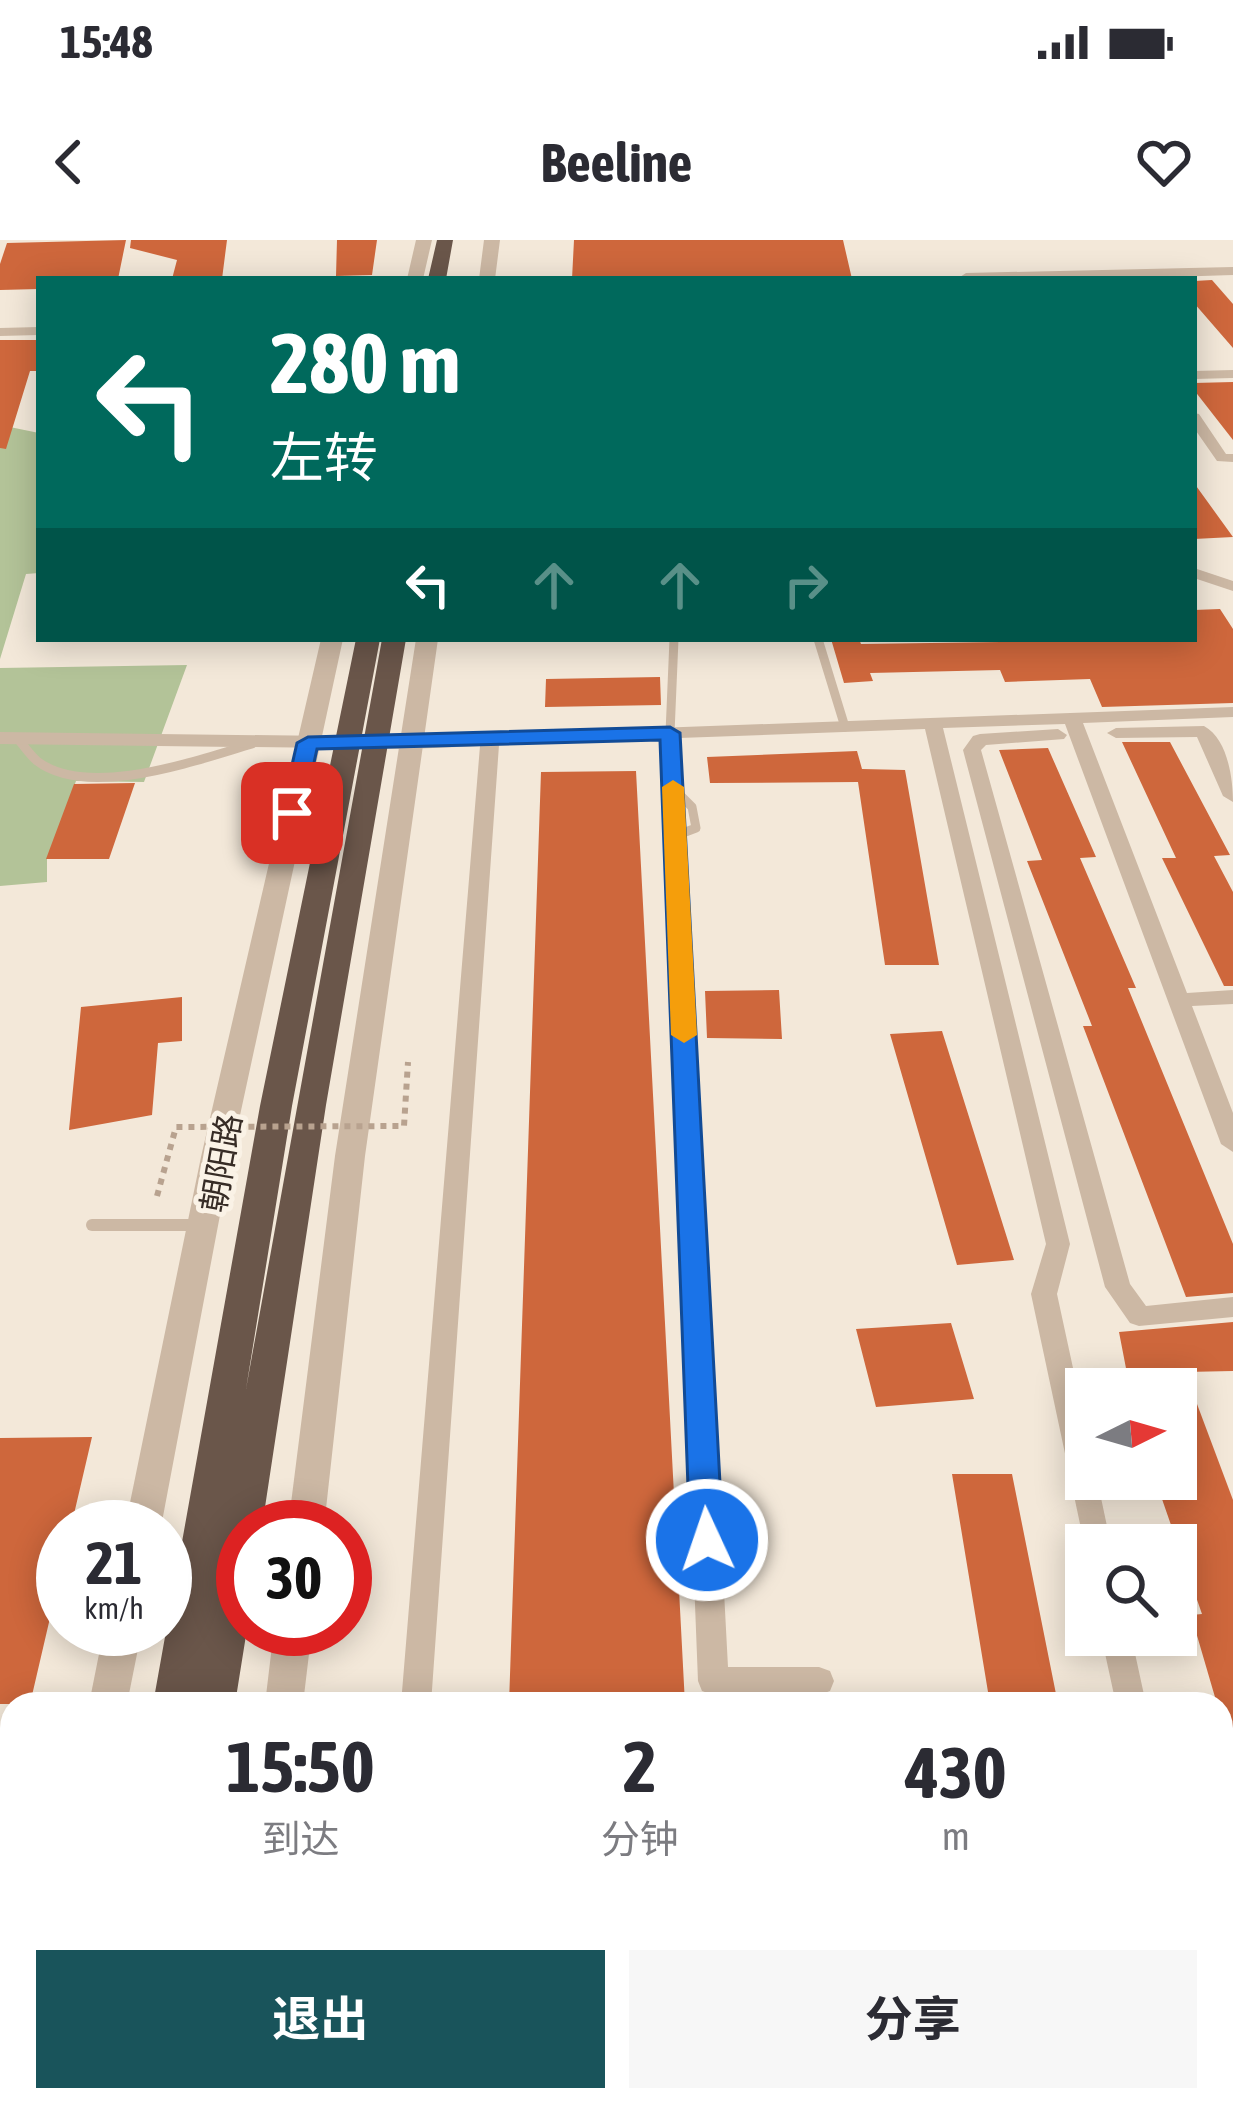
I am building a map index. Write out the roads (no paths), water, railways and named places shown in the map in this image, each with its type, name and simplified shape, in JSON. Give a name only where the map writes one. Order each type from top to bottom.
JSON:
[{"type":"highway","points":[[438,276],[446,240]]},
{"type":"highway","name":"朝阳路","points":[[176,1692],[276,1106],[377,743],[368,642]]},
{"type":"highway","name":"朝阳路","points":[[216,1692],[260,1399],[394,642]]},
{"type":"street","points":[[416,276],[424,240]]},
{"type":"street","points":[[487,276],[492,240]]},
{"type":"street","points":[[1097,276],[1233,271]]},
{"type":"street","points":[[0,332],[36,332]]},
{"type":"street","points":[[1197,375],[1233,374]]},
{"type":"street","points":[[1197,421],[1222,458],[1233,458]]},
{"type":"street","points":[[1197,574],[1233,586]]},
{"type":"street","name":"朝阳路","points":[[148,1500],[203,1225],[331,642]]},
{"type":"street","name":"朝阳路","points":[[309,1500],[350,1156],[377,743],[426,642]]},
{"type":"street","points":[[1233,712],[1075,726],[980,740],[972,750],[1118,1287],[1139,1316],[1233,1307]]},
{"type":"street","points":[[933,723],[1058,1244],[1044,1294],[1093,1524]]},
{"type":"street","points":[[5,737],[377,743],[933,723],[1204,731],[1233,796]]},
{"type":"street","points":[[1075,726],[1233,1144]]},
{"type":"street","points":[[670,733],[713,1681],[819,1681]]},
{"type":"street","points":[[417,1692],[490,740]]},
{"type":"street","points":[[1179,1000],[1233,998]]},
{"type":"street","points":[[110,1692],[118,1656]]},
{"type":"street","points":[[285,1692],[290,1656]]},
{"type":"street","points":[[1121,1656],[1128,1692]]},
{"type":"lane","points":[[670,733],[674,642]]},
{"type":"lane","points":[[819,642],[845,727]]},
{"type":"lane","points":[[5,737],[38,762],[64,774],[130,774],[255,743]]},
{"type":"lane","points":[[92,1225],[203,1225]]}]
